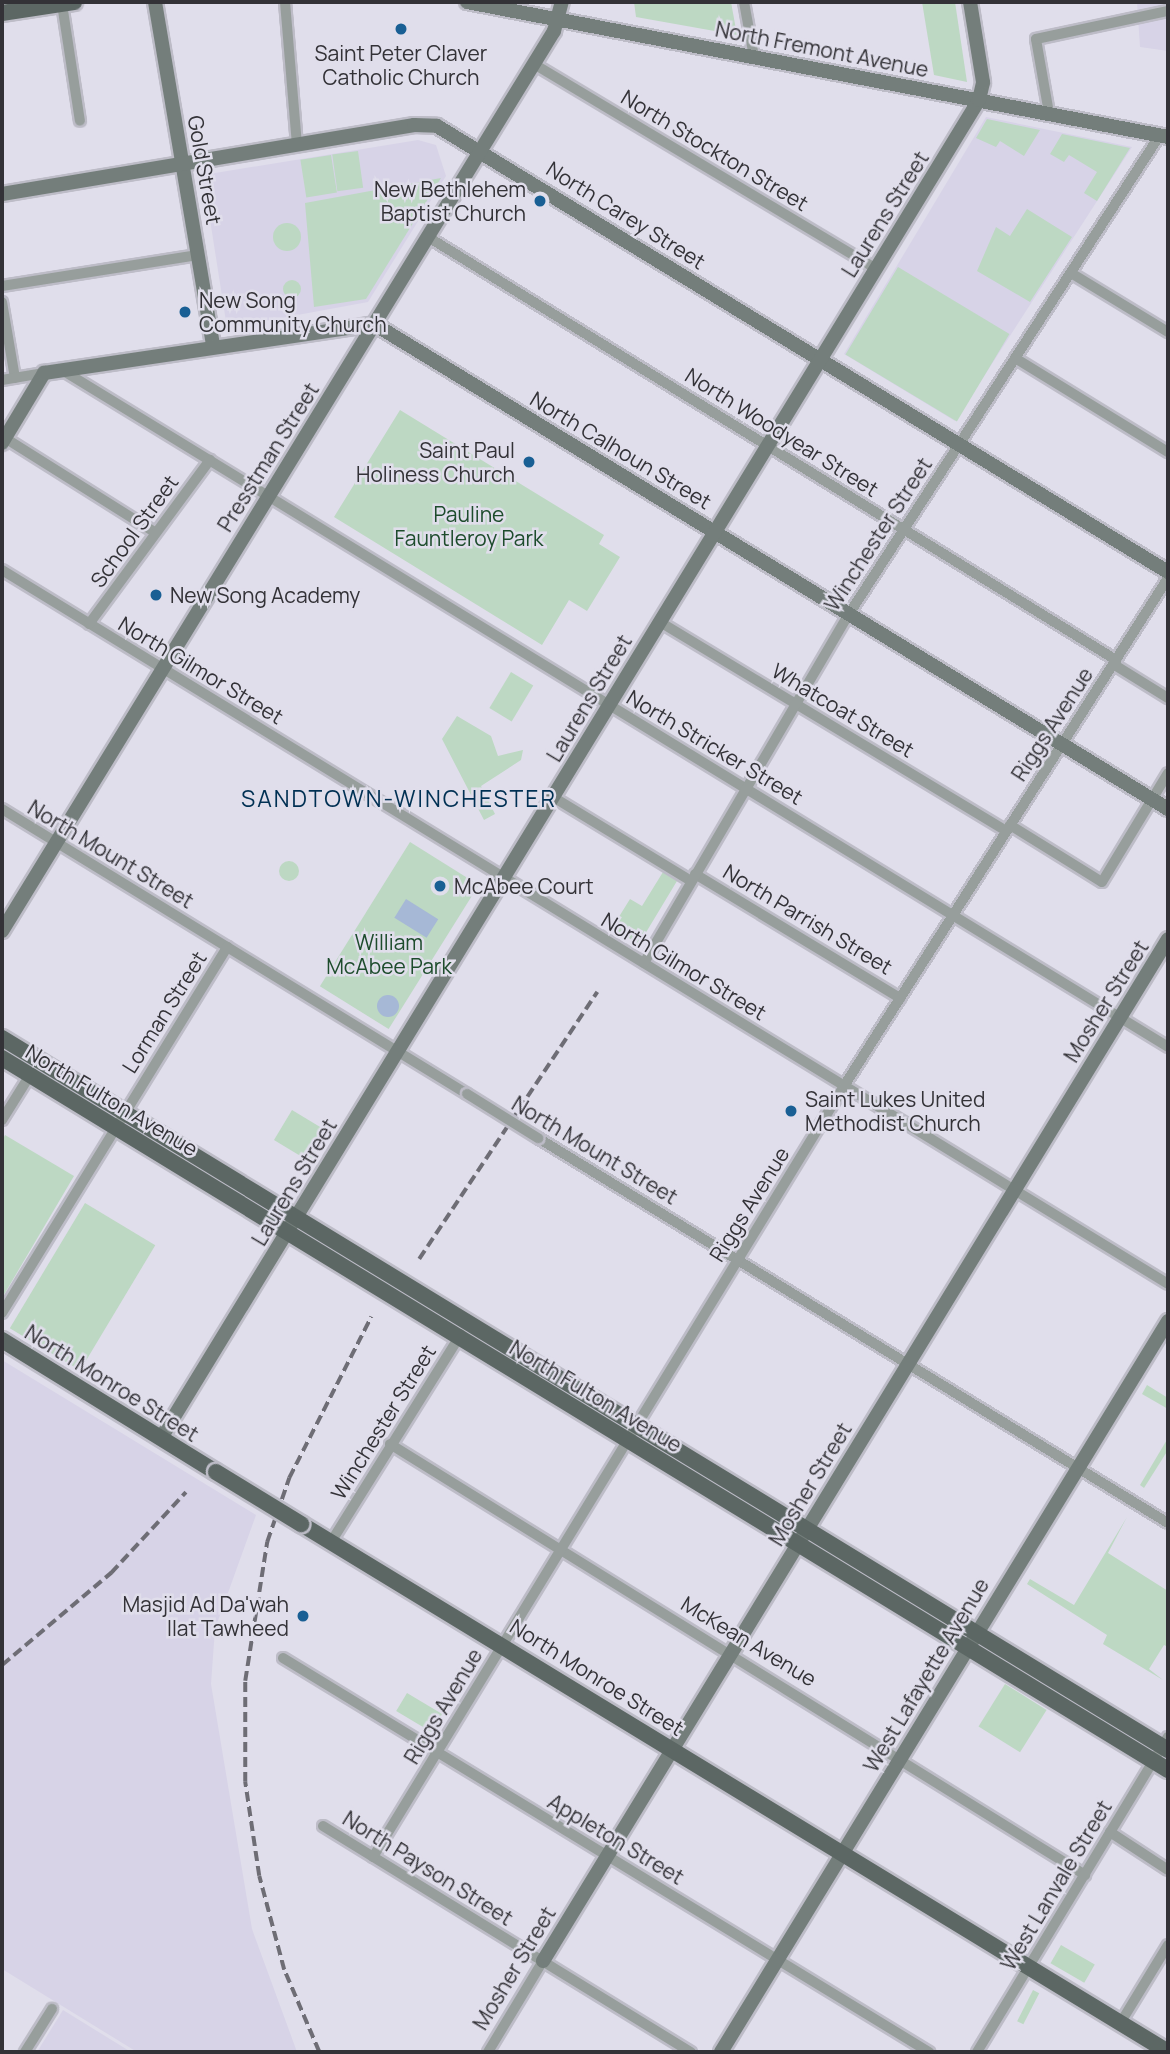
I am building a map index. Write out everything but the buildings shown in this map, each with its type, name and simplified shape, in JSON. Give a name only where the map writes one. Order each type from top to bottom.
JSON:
[{"type":"main road","points":[[2,13],[68,3]]},
{"type":"main road","name":"North Fulton Avenue","points":[[2,1038],[1166,1745]]},
{"type":"main road","name":"North Fulton Avenue","points":[[2,1058],[1168,1770]]},
{"type":"main road","name":"North Monroe Street","points":[[2,1340],[1168,2052]]},
{"type":"street","name":"Gold Street","points":[[155,2],[213,345]]},
{"type":"street","points":[[285,2],[297,144]]},
{"type":"street","name":"North Fremont Avenue","points":[[467,2],[1164,136]]},
{"type":"street","name":"Presstman Street","points":[[2,931],[534,64],[559,19],[562,2]]},
{"type":"street","points":[[744,2],[754,57]]},
{"type":"street","name":"Laurens Street","points":[[162,1438],[979,100],[983,82],[970,2]]},
{"type":"street","points":[[68,3],[80,121]]},
{"type":"street","points":[[1049,113],[1036,39],[1168,11]]},
{"type":"street","name":"North Stockton Street","points":[[534,64],[876,269]]},
{"type":"street","name":"North Carey Street","points":[[2,194],[428,124],[481,151],[1168,572]]},
{"type":"street","name":"Winchester Street","points":[[644,963],[794,703],[849,614],[1070,273],[1164,136]]},
{"type":"street","name":"North Woodyear Street","points":[[428,237],[903,529],[1168,698]]},
{"type":"street","points":[[2,286],[198,255]]},
{"type":"street","points":[[1070,273],[1168,332]]},
{"type":"street","points":[[2,302],[15,378]]},
{"type":"street","points":[[2,380],[213,345],[374,324]]},
{"type":"street","name":"North Calhoun Street","points":[[374,324],[1168,809]]},
{"type":"street","points":[[1015,358],[1168,452]]},
{"type":"street","name":"North Stricker Street","points":[[62,370],[1168,1047]]},
{"type":"street","points":[[44,373],[3,440],[156,533]]},
{"type":"street","name":"School Street","points":[[89,624],[210,460]]},
{"type":"street","name":"North Gilmor Street","points":[[2,570],[1168,1284]]},
{"type":"street","name":"Riggs Avenue","points":[[373,1857],[844,1086],[1168,578]]},
{"type":"street","name":"Whatcoat Street","points":[[660,622],[1102,882],[1152,799]]},
{"type":"street","points":[[1152,799],[1168,773]]},
{"type":"street","name":"North Parrish Street","points":[[553,797],[900,998]]},
{"type":"street","name":"North Mount Street","points":[[2,810],[1168,1523]]},
{"type":"street","name":"Mosher Street","points":[[488,2052],[1168,939]]},
{"type":"street","name":"Lorman Street","points":[[2,1313],[227,947]]},
{"type":"street","points":[[2,1121],[30,1074]]},
{"type":"street","name":"West Lafayette Avenue","points":[[721,2052],[1168,1321]]},
{"type":"street","name":"Winchester Street","points":[[331,1542],[469,1322]]},
{"type":"street","name":"McKean Avenue","points":[[390,1444],[731,1653],[1084,1875]]},
{"type":"street","name":"Appleton Street","points":[[284,1658],[929,2052]]},
{"type":"street","name":"West Lanvale Street","points":[[977,2052],[1153,1761],[1166,1745]]},
{"type":"street","name":"North Payson Street","points":[[323,1826],[691,2052]]},
{"type":"street","points":[[1110,1832],[1168,1870]]},
{"type":"street","points":[[1121,2022],[1168,1945]]},
{"type":"street","points":[[25,2052],[52,2009]]},
{"type":"shaded area","points":[[1137,2],[1168,2],[1168,51],[1140,47]]},
{"type":"shaded area","points":[[986,117],[1132,147],[955,421],[844,354]]},
{"type":"shaded area","points":[[418,140],[436,145],[446,176],[368,302],[227,328],[203,175]]},
{"type":"shaded area","points":[[2,1360],[256,1515],[215,1629],[211,1684],[252,1929],[297,2052],[137,2052],[2,1969]]},
{"type":"shaded area","points":[[63,2010],[131,2052],[37,2052]]},
{"type":"green space","points":[[634,2],[731,2],[737,35],[636,17]]},
{"type":"green space","points":[[922,2],[955,2],[967,82],[934,75]]},
{"type":"green space","points":[[987,119],[1040,130],[1024,156],[1000,141],[996,147],[976,138]]},
{"type":"green space","points":[[1062,134],[1130,148],[1097,201],[1084,193],[1097,172],[1069,155],[1064,162],[1050,154]]},
{"type":"green space","points":[[358,151],[363,188],[337,191],[332,155]]},
{"type":"green space","points":[[331,155],[337,193],[306,197],[300,160]]},
{"type":"green space","points":[[441,178],[366,299],[314,307],[305,203]]},
{"type":"green space","points":[[1027,209],[1072,237],[1030,302],[977,271],[996,227],[1010,236]]},
{"type":"green space","points":[[287,223],[297,227],[301,237],[297,247],[287,251],[277,247],[273,237],[277,227]]},
{"type":"green space","points":[[898,267],[1009,334],[957,421],[845,354]]},
{"type":"green space","points":[[292,280],[298,283],[301,289],[298,295],[292,298],[286,295],[283,289],[286,283]]},
{"type":"green space","name":"Pauline Fauntleroy Park","points":[[400,410],[604,535],[599,544],[620,557],[587,611],[569,600],[542,645],[334,517]]},
{"type":"green space","points":[[511,672],[533,685],[512,721],[489,708]]},
{"type":"green space","points":[[457,716],[491,736],[498,756],[523,750],[521,760],[481,786],[495,814],[484,820],[442,739]]},
{"type":"green space","name":"William McAbee Park","points":[[410,842],[479,885],[389,1029],[320,986]]},
{"type":"green space","points":[[289,861],[296,864],[299,871],[296,878],[289,881],[282,878],[279,871],[282,864]]},
{"type":"green space","points":[[663,872],[677,881],[639,944],[612,928],[630,899],[642,906]]},
{"type":"green space","points":[[292,1110],[328,1132],[310,1162],[274,1140]]},
{"type":"green space","points":[[5,1135],[74,1176],[2,1298],[2,1141]]},
{"type":"green space","points":[[85,1203],[155,1245],[80,1370],[10,1328]]},
{"type":"green space","points":[[1147,1385],[1168,1398],[1168,1409],[1142,1394]]},
{"type":"green space","points":[[1168,1438],[1168,1450],[1144,1488],[1140,1485]]},
{"type":"green space","points":[[1127,1517],[1108,1553],[1168,1591],[1168,1647],[1164,1645],[1149,1669],[1163,1680],[1103,1644],[1107,1635],[1027,1584],[1030,1579],[1074,1605]]},
{"type":"green space","points":[[1005,1684],[1047,1710],[1020,1752],[979,1726]]},
{"type":"green space","points":[[407,1693],[442,1714],[431,1732],[396,1711]]},
{"type":"green space","points":[[1061,1945],[1095,1964],[1084,1983],[1050,1963]]},
{"type":"green space","points":[[1033,1990],[1039,1993],[1023,2024],[1017,2021]]},
{"type":"water","points":[[406,899],[438,919],[427,938],[394,918]]},
{"type":"water","points":[[388,995],[396,998],[399,1006],[396,1014],[388,1017],[380,1014],[377,1006],[380,998]]},
{"type":"railway","points":[[419,1259],[597,992]]},
{"type":"railway","points":[[319,2052],[284,1970],[259,1876],[245,1782],[245,1681],[267,1542],[289,1478],[371,1317]]},
{"type":"railway","points":[[2,1665],[111,1573],[186,1492]]},
{"type":"place","name":"Saint Peter Claver Catholic Church","points":[[401,29]]},
{"type":"place","name":"New Bethlehem Baptist Church","points":[[540,201]]},
{"type":"place","name":"New Song Community Church","points":[[185,312]]},
{"type":"place","name":"Saint Paul Holiness Church","points":[[529,462]]},
{"type":"place","name":"New Song Academy","points":[[156,595]]},
{"type":"place","name":"McAbee Court","points":[[440,886]]},
{"type":"place","name":"Saint Lukes United Methodist Church","points":[[791,1111]]},
{"type":"place","name":"Masjid Ad Da'wah Ilat Tawheed","points":[[303,1616]]},
{"type":"district","name":"SANDTOWN-WINCHESTER","points":[[399,798]]}]
